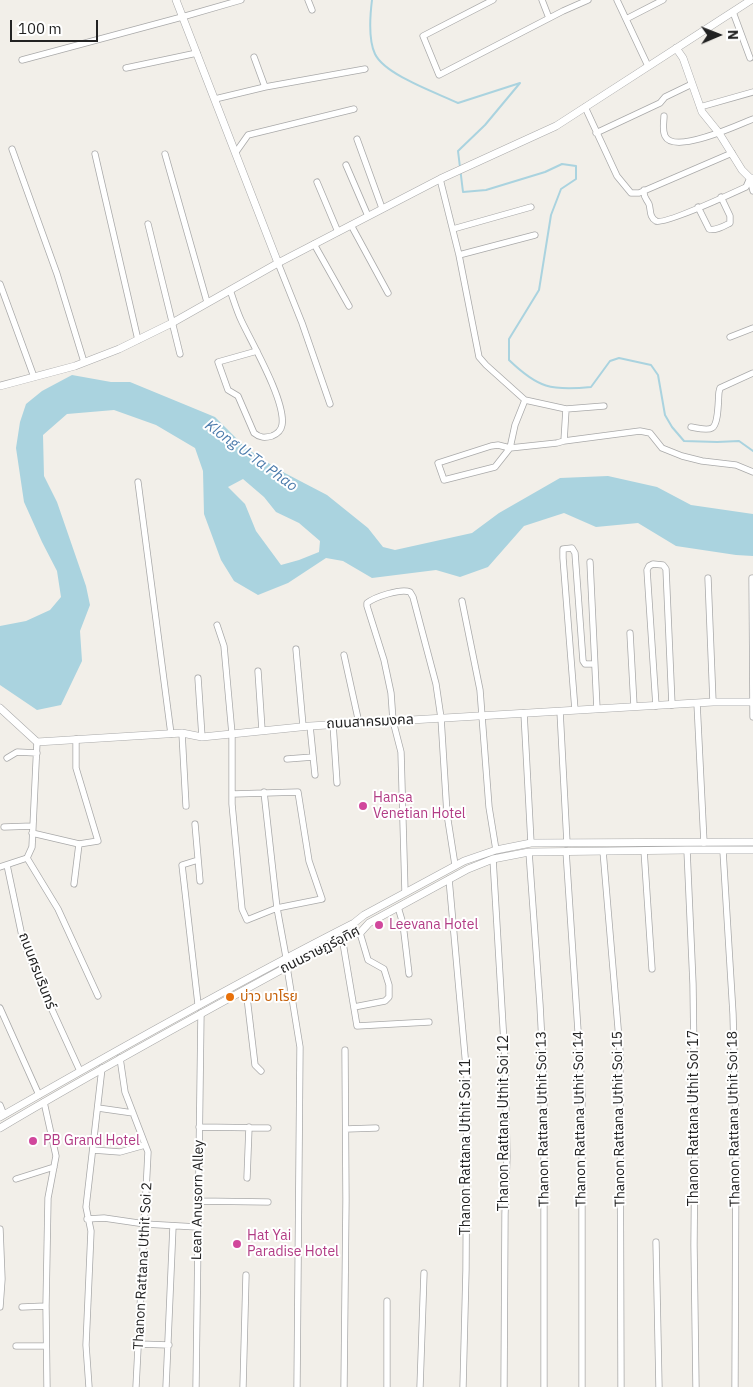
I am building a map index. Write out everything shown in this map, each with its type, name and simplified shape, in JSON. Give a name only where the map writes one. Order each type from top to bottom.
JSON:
[{"type":"street","points":[[176,0],[302,323],[330,404]]},
{"type":"street","points":[[22,60],[241,0]]},
{"type":"street","points":[[308,0],[312,10]]},
{"type":"street","points":[[493,0],[423,36],[439,75],[588,0]]},
{"type":"street","points":[[542,0],[549,18]]},
{"type":"street","points":[[617,0],[648,66]]},
{"type":"street","points":[[626,19],[663,0]]},
{"type":"street","points":[[0,386],[84,362],[119,349],[172,323],[278,263],[382,208],[440,179],[556,126],[751,0]]},
{"type":"street","points":[[733,12],[750,58]]},
{"type":"street","points":[[676,48],[683,58],[702,112],[719,133],[742,170],[751,178],[753,191]]},
{"type":"street","points":[[126,68],[197,53]]},
{"type":"street","points":[[254,56],[265,88]]},
{"type":"street","points":[[215,99],[365,69]]},
{"type":"street","points":[[596,132],[660,104],[665,97],[692,84]]},
{"type":"street","points":[[700,106],[753,92]]},
{"type":"street","points":[[585,107],[617,176],[628,192],[634,194],[732,152]]},
{"type":"street","points":[[236,152],[248,135],[354,109]]},
{"type":"street","points":[[664,116],[665,136],[673,142],[690,142],[753,119]]},
{"type":"street","points":[[357,139],[382,208]]},
{"type":"street","points":[[12,148],[57,274],[84,362]]},
{"type":"street","points":[[95,154],[138,340]]},
{"type":"street","points":[[165,154],[207,302]]},
{"type":"street","points":[[346,165],[368,216]]},
{"type":"street","points":[[644,190],[643,194],[650,206],[650,213],[657,221],[665,222],[746,187],[751,178]]},
{"type":"street","points":[[440,179],[459,255],[479,357],[526,400],[566,409],[604,406]]},
{"type":"street","points":[[316,182],[338,232]]},
{"type":"street","points":[[698,207],[707,227],[710,229],[713,230],[726,225],[730,223],[730,216],[721,197]]},
{"type":"street","points":[[453,229],[531,207]]},
{"type":"street","points":[[148,224],[180,354]]},
{"type":"street","points":[[350,225],[388,293]]},
{"type":"street","points":[[459,255],[535,235]]},
{"type":"street","points":[[314,244],[349,306]]},
{"type":"street","points":[[0,284],[34,377]]},
{"type":"street","points":[[230,290],[242,322],[257,351],[282,413],[282,426],[280,430],[276,434],[267,437],[254,434],[238,396],[228,390],[218,362],[257,351]]},
{"type":"street","points":[[730,337],[753,328]]},
{"type":"street","points":[[692,427],[713,428],[717,420],[720,388],[753,373]]},
{"type":"street","points":[[526,400],[514,425],[510,448],[495,466],[444,480],[438,463],[491,446],[498,445],[510,448],[557,444],[564,441],[640,431],[650,433],[662,448],[682,456],[702,462],[736,465],[753,472]]},
{"type":"street","points":[[564,441],[566,409]]},
{"type":"street","points":[[138,482],[171,734]]},
{"type":"street","points":[[575,710],[563,549],[572,548],[575,553],[583,661],[585,664],[594,664]]},
{"type":"street","points":[[590,562],[597,709]]},
{"type":"street","points":[[656,706],[647,570],[653,564],[663,565],[666,569],[672,704]]},
{"type":"street","points":[[708,578],[713,702]]},
{"type":"street","points":[[752,578],[753,717]]},
{"type":"street","points":[[405,892],[401,752],[393,721],[392,693],[367,603],[376,598],[405,590],[410,592],[413,597],[436,684],[441,718],[447,814],[455,865]]},
{"type":"street","points":[[462,601],[480,690],[489,808],[496,850]]},
{"type":"street","points":[[217,625],[224,646],[232,734],[233,794],[235,834],[242,909],[247,920],[277,908],[322,899],[309,861],[298,792],[233,794]]},
{"type":"street","points":[[630,633],[634,706]]},
{"type":"street","points":[[296,649],[306,726],[315,775]]},
{"type":"street","points":[[344,655],[359,723]]},
{"type":"street","points":[[258,671],[262,730]]},
{"type":"street","points":[[198,678],[202,737]]},
{"type":"street","name":"ถนนสาครมงคล","points":[[37,742],[182,733],[202,737],[333,724],[672,704],[753,702]]},
{"type":"street","points":[[697,703],[704,843]]},
{"type":"street","points":[[0,708],[37,742],[32,847],[27,858],[0,867]]},
{"type":"street","points":[[560,711],[567,842]]},
{"type":"street","points":[[524,713],[531,844]]},
{"type":"street","points":[[333,724],[337,783]]},
{"type":"street","points":[[182,733],[186,806]]},
{"type":"street","points":[[32,833],[79,844],[98,841],[76,768],[76,739]]},
{"type":"street","points":[[8,758],[17,752],[37,753]]},
{"type":"street","points":[[287,759],[313,757]]},
{"type":"street","points":[[264,792],[277,908],[286,957]]},
{"type":"street","points":[[196,824],[200,881]]},
{"type":"street","points":[[4,827],[33,826]]},
{"type":"street","name":"ถนนราษฏร์อุทิศ","points":[[2,1116],[198,1004],[354,923],[364,915],[455,865],[496,850],[531,844],[567,842],[661,846],[687,850],[753,850]]},
{"type":"street","name":"ถนนราษฏร์อุทิศ","points":[[0,1128],[201,1013],[342,937],[360,932],[369,923],[449,879],[493,859],[529,852],[644,850],[661,846],[753,842]]},
{"type":"street","points":[[74,884],[79,844]]},
{"type":"street","points":[[644,850],[652,969]]},
{"type":"street","name":"Thanon Rattana Uthit Soi 17","points":[[687,850],[693,984],[696,1131],[694,1245],[696,1387]]},
{"type":"street","name":"Thanon Rattana Uthit Soi 14","points":[[566,851],[582,1091],[582,1387]]},
{"type":"street","name":"Thanon Rattana Uthit Soi 15","points":[[603,851],[620,1051],[621,1387]]},
{"type":"street","name":"Thanon Rattana Uthit Soi 18","points":[[723,851],[733,1014],[736,1128],[735,1387]]},
{"type":"street","name":"Thanon Rattana Uthit Soi 13","points":[[529,852],[544,1082],[544,1387]]},
{"type":"street","points":[[27,858],[58,909],[98,996]]},
{"type":"street","name":"Thanon Rattana Uthit Soi 12","points":[[493,859],[505,1060],[507,1157],[504,1387]]},
{"type":"street","points":[[198,860],[182,865],[198,1004]]},
{"type":"street","name":"ถนนศรนรินทร์","points":[[7,865],[24,941],[43,990],[80,1072]]},
{"type":"street","name":"Thanon Rattana Uthit Soi 11","points":[[449,879],[467,1078],[463,1387]]},
{"type":"street","points":[[398,907],[403,924],[409,974]]},
{"type":"street","points":[[364,915],[369,923]]},
{"type":"street","points":[[354,1007],[385,1001],[389,997],[389,986],[384,969],[368,960],[360,932]]},
{"type":"street","points":[[342,937],[357,1026],[429,1022]]},
{"type":"street","points":[[287,967],[300,1047],[296,1387]]},
{"type":"street","points":[[246,989],[255,1065],[262,1071]]},
{"type":"street","points":[[0,1008],[39,1095]]},
{"type":"street","name":"Lean Anusorn Alley","points":[[196,1387],[201,1013]]},
{"type":"street","points":[[344,1387],[346,1050]]},
{"type":"street","name":"Thanon Rattana Uthit Soi 2","points":[[120,1058],[125,1092],[148,1152],[136,1387]]},
{"type":"street","points":[[89,1387],[86,1345],[90,1231],[86,1207],[102,1068]]},
{"type":"street","points":[[44,1102],[56,1156],[49,1187],[45,1387]]},
{"type":"street","points":[[0,1105],[2,1116]]},
{"type":"street","points":[[98,1108],[134,1113]]},
{"type":"street","points":[[199,1127],[268,1128]]},
{"type":"street","points":[[247,1178],[249,1127]]},
{"type":"street","points":[[346,1129],[376,1128]]},
{"type":"street","points":[[93,1150],[120,1152],[145,1145]]},
{"type":"street","points":[[16,1179],[54,1167]]},
{"type":"street","points":[[198,1201],[268,1202]]},
{"type":"street","points":[[87,1219],[104,1218],[145,1224],[197,1227]]},
{"type":"street","points":[[166,1387],[174,1226]]},
{"type":"street","points":[[0,1229],[2,1279],[0,1307]]},
{"type":"street","points":[[656,1242],[659,1387]]},
{"type":"street","points":[[420,1387],[424,1272]]},
{"type":"street","points":[[244,1387],[246,1275]]},
{"type":"street","points":[[387,1301],[387,1387]]},
{"type":"street","points":[[22,1307],[46,1306]]},
{"type":"street","points":[[138,1344],[169,1345]]},
{"type":"street","points":[[16,1346],[46,1346]]},
{"type":"water","name":"Klong U-Ta Phao","points":[[72,375],[111,382],[130,382],[215,417],[246,448],[279,470],[327,495],[368,528],[383,547],[395,550],[472,533],[499,513],[560,478],[608,476],[657,487],[691,505],[753,514],[753,556],[676,546],[638,523],[596,527],[564,513],[524,526],[488,567],[460,577],[436,570],[372,578],[343,561],[326,558],[288,583],[258,595],[234,581],[221,560],[204,514],[203,471],[195,448],[156,425],[114,410],[67,414],[43,435],[44,476],[57,502],[86,586],[90,605],[80,631],[82,661],[61,705],[37,710],[0,685],[0,626],[26,621],[50,610],[61,597],[57,571],[24,502],[16,448],[20,422],[26,404],[42,391]],"holes":[[[243,479],[264,497],[276,512],[299,523],[320,541],[319,552],[281,565],[256,531],[245,504],[228,487]]]},
{"type":"waterway","points":[[372,0],[370,27],[371,41],[375,54],[381,62],[400,76],[458,103],[520,83],[485,125],[458,151],[463,192],[486,190],[545,172],[562,164],[576,166],[576,179],[561,189],[551,215],[539,290],[509,339],[509,360],[528,377],[546,386],[555,388],[591,387],[610,361],[619,358],[651,365],[658,375],[665,415],[684,441],[739,441],[753,451]]},
{"type":"place","name":"Hansa Venetian Hotel","points":[[363,806]]},
{"type":"place","name":"Leevana Hotel","points":[[379,925]]},
{"type":"place","name":"บ่าว บาโรย","points":[[230,997]]},
{"type":"place","name":"PB Grand Hotel","points":[[33,1141]]},
{"type":"place","name":"Hat Yai Paradise Hotel","points":[[237,1244]]}]
